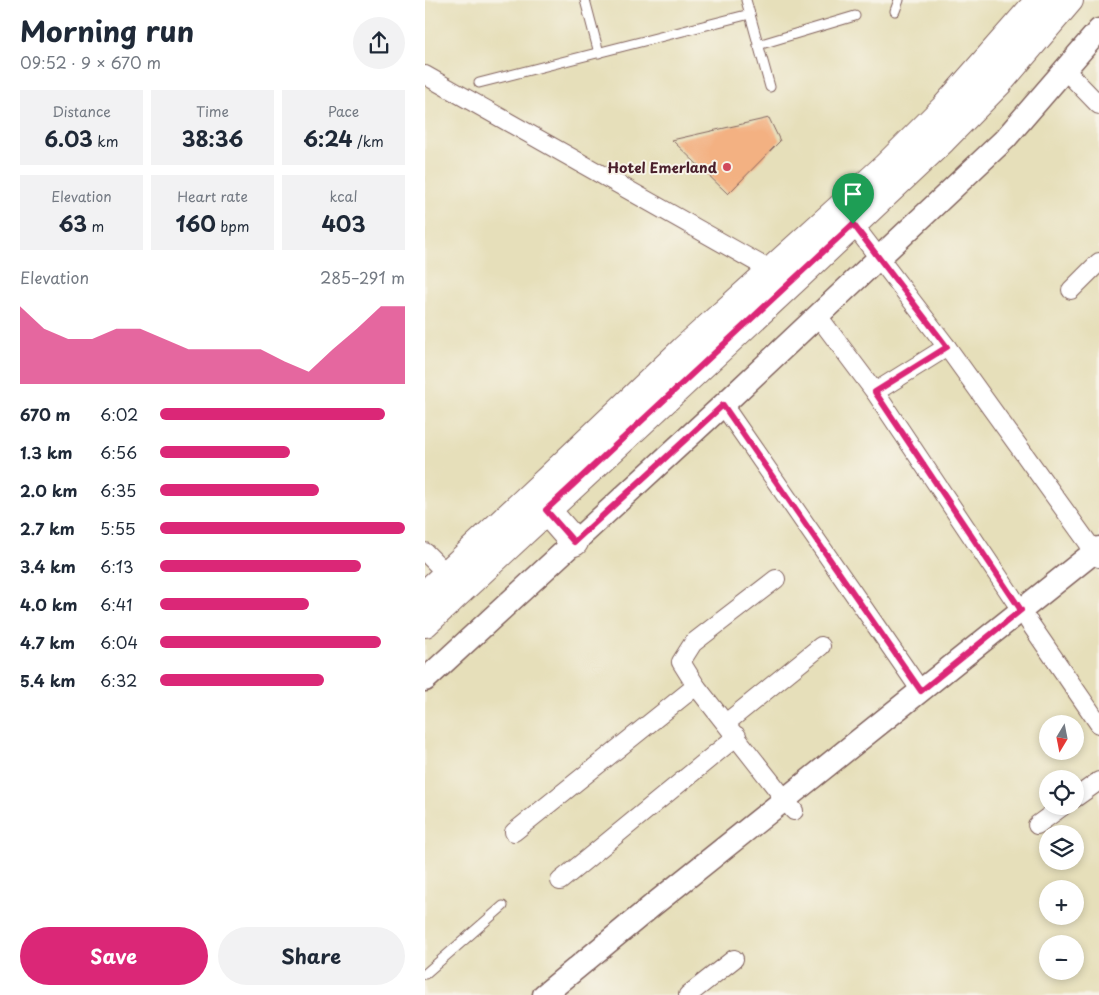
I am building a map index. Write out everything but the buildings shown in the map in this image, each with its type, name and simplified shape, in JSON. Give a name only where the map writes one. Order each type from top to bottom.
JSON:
[{"type":"main road","points":[[425,595],[684,350],[880,173],[938,114],[1040,0]]},
{"type":"main road","points":[[425,623],[942,140],[999,82],[1069,0]]},
{"type":"main road","points":[[546,510],[574,542]]},
{"type":"street","points":[[425,680],[723,405],[1005,139],[1099,30]]},
{"type":"street","points":[[1065,70],[1099,105]]},
{"type":"street","points":[[425,75],[772,271]]},
{"type":"street","points":[[544,995],[653,905],[790,806],[1098,556],[947,347],[853,224]]},
{"type":"street","points":[[1071,290],[1099,262]]},
{"type":"street","points":[[818,316],[875,392],[1099,724]]},
{"type":"street","points":[[875,392],[947,347]]},
{"type":"street","points":[[723,405],[921,691]]},
{"type":"street","points":[[425,552],[448,575]]},
{"type":"street","points":[[776,578],[693,643],[681,662],[696,686],[790,806]]},
{"type":"street","points":[[567,995],[790,806],[921,691],[1025,616]]},
{"type":"street","points":[[560,881],[732,730],[821,646]]},
{"type":"street","points":[[514,832],[696,686]]},
{"type":"street","points":[[1084,792],[1099,781]]},
{"type":"street","points":[[1037,825],[1051,815]]},
{"type":"street","points":[[688,995],[734,959]]},
{"type":"lane","points":[[585,0],[599,53]]},
{"type":"lane","points":[[746,0],[770,87]]},
{"type":"lane","points":[[895,11],[899,0]]},
{"type":"lane","points":[[479,82],[750,14]]},
{"type":"lane","points":[[758,45],[855,16]]},
{"type":"lane","points":[[425,974],[503,906]]},
{"type":"place","name":"Hotel Emerland","points":[[727,167]]},
{"type":"route","points":[[853,224],[947,347],[875,392],[1021,610],[921,691],[723,405],[574,542],[546,510],[853,224]]}]
